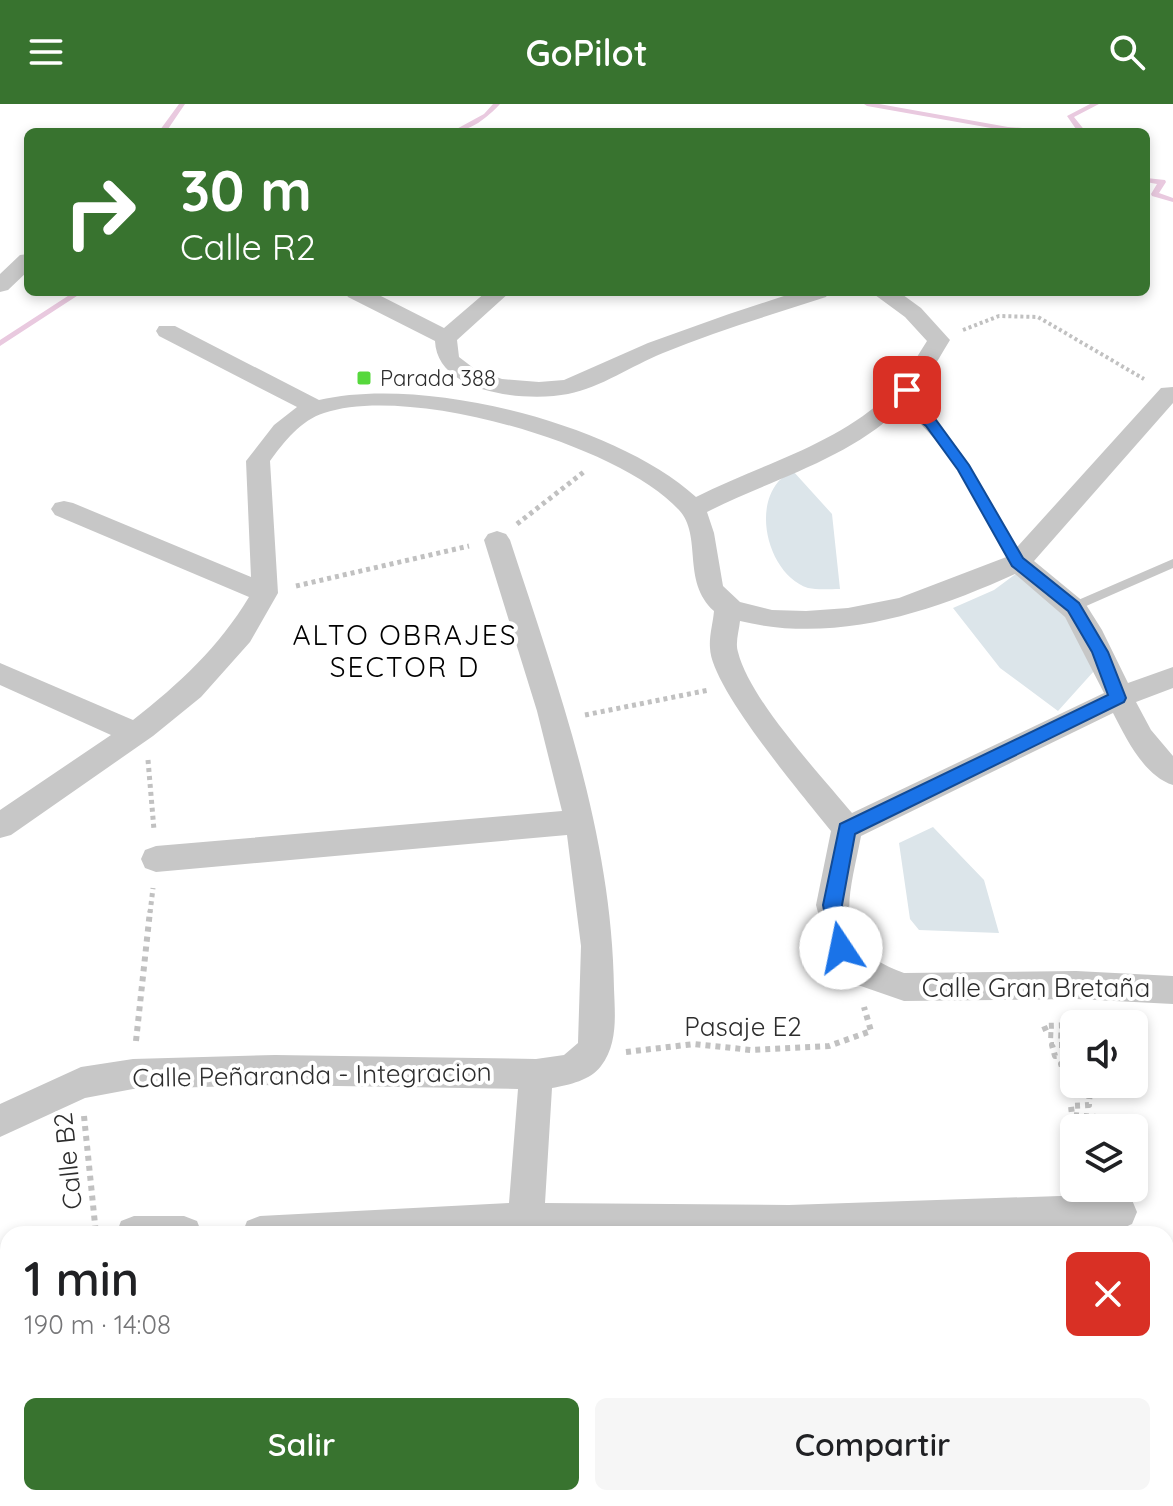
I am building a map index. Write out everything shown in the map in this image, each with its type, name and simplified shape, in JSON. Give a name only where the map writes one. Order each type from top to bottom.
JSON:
[{"type":"street","points":[[0,285],[24,264]]},
{"type":"street","points":[[364,296],[446,338]]},
{"type":"street","points":[[446,338],[494,296]]},
{"type":"street","points":[[446,338],[448,358],[461,371],[517,389],[565,388],[658,347],[806,296]]},
{"type":"street","points":[[693,509],[716,495],[837,444],[900,400],[928,363],[939,340],[920,317],[891,296]]},
{"type":"street","points":[[167,331],[315,407]]},
{"type":"street","points":[[502,419],[560,409],[590,398],[618,365]]},
{"type":"street","points":[[0,826],[139,730],[191,690],[240,635],[265,593],[258,461],[269,443],[289,424],[315,407],[350,400],[402,399],[547,429],[611,451],[668,485],[693,509],[702,534],[705,572],[711,589],[728,608],[764,618],[795,621],[856,618],[898,610],[952,592],[1018,562],[1169,393]]},
{"type":"street","points":[[64,509],[265,593]]},
{"type":"street","points":[[497,540],[553,722],[579,822],[600,954],[595,1040],[589,1056]]},
{"type":"street","points":[[1018,562],[1073,607],[1100,652],[1118,698],[1132,723],[1173,774]]},
{"type":"street","points":[[728,608],[723,650],[734,675],[762,723],[847,829],[832,905],[841,948],[852,962]]},
{"type":"street","points":[[0,673],[139,730]]},
{"type":"street","points":[[847,829],[1118,698],[1173,677]]},
{"type":"street","points":[[156,859],[579,822]]},
{"type":"street","name":"Calle Gran Bretaña","points":[[852,962],[867,974],[904,987],[1076,985],[1173,990]]},
{"type":"street","name":"Calle Peñaranda - Integracion","points":[[0,1121],[81,1083],[133,1074],[290,1070],[536,1074],[565,1071],[589,1056]]},
{"type":"street","points":[[525,1226],[536,1074]]},
{"type":"street","points":[[591,1226],[1119,1212]]},
{"type":"lane","points":[[900,400],[931,423],[964,468],[1018,562]]},
{"type":"lane","points":[[1073,607],[1173,563]]},
{"type":"path","points":[[939,340],[1000,313],[1018,312],[1038,317],[1169,393]]},
{"type":"path","points":[[265,593],[497,540],[611,451]]},
{"type":"path","points":[[553,722],[709,690],[734,675]]},
{"type":"path","points":[[133,1074],[156,859],[139,730]]},
{"type":"path","name":"Pasaje E2","points":[[589,1056],[694,1044],[751,1050],[829,1046],[871,1031],[852,962]]},
{"type":"path","points":[[1060,1045],[1052,1045],[1055,1056],[1060,1056]]},
{"type":"path","name":"Calle B2","points":[[81,1083],[95,1226]]},
{"type":"path","points":[[1072,1114],[1071,1106],[1089,1105],[1089,1098]]},
{"type":"shaded area","points":[[793,471],[832,514],[840,589],[808,588],[795,581],[784,571],[769,542],[766,526],[770,495],[778,482]]},
{"type":"shaded area","points":[[1017,573],[1052,590],[1094,671],[1058,711],[1000,668],[953,608],[994,590]]},
{"type":"shaded area","points":[[933,827],[984,880],[999,933],[919,930],[910,919],[899,843]]},
{"type":"waterway","points":[[165,128],[182,104]]},
{"type":"waterway","points":[[462,128],[486,115],[497,104]]},
{"type":"waterway","points":[[867,104],[1002,128]]},
{"type":"waterway","points":[[1079,128],[1070,116],[1096,104]]},
{"type":"waterway","points":[[1150,180],[1162,182],[1155,194],[1173,200]]},
{"type":"waterway","points":[[0,344],[73,296]]},
{"type":"place","name":"Parada 388","points":[[364,378]]},
{"type":"district","name":"ALTO OBRAJES SECTOR D","points":[[405,651]]},
{"type":"route","points":[[841,948],[832,905],[847,829],[1118,698],[1100,652],[1073,607],[1018,562],[964,468],[931,423],[900,400],[907,390]]}]
